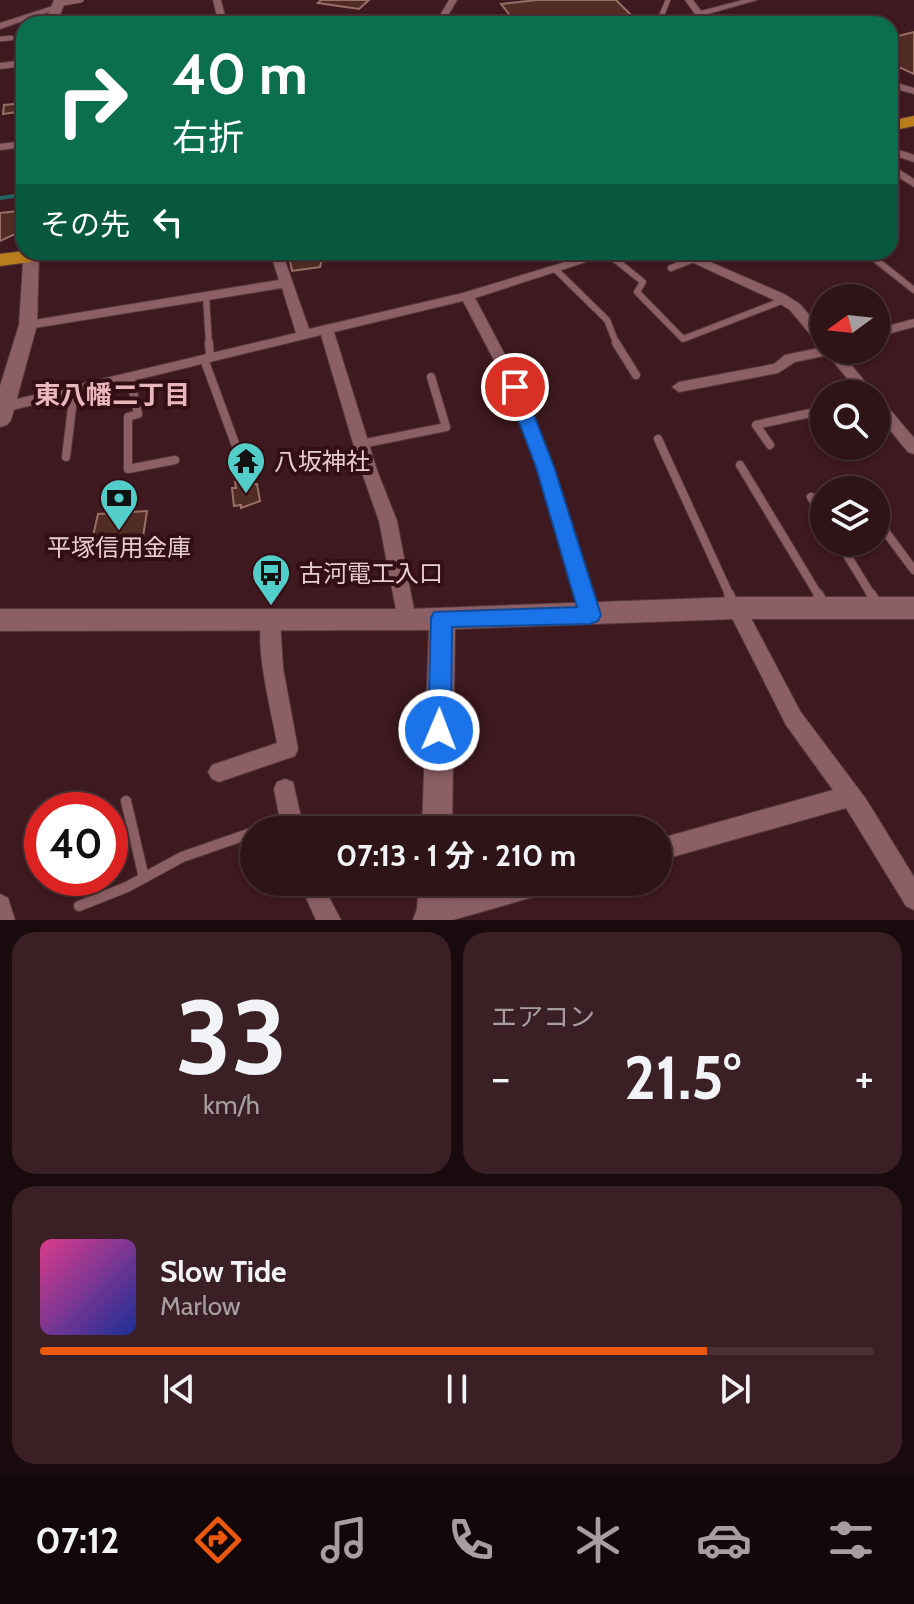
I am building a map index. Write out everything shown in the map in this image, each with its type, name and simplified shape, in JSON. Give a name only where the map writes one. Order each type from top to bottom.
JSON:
[{"type":"street","points":[[689,0],[699,14],[753,0]]},
{"type":"street","points":[[26,16],[58,4]]},
{"type":"street","points":[[1,412],[28,325],[28,260]]},
{"type":"street","points":[[279,260],[304,335]]},
{"type":"street","points":[[1,412],[130,377],[467,296],[587,260]]},
{"type":"street","points":[[696,260],[784,300],[795,307],[810,325]]},
{"type":"street","points":[[28,325],[287,283]]},
{"type":"street","points":[[467,296],[515,387],[545,467],[590,615]]},
{"type":"street","points":[[890,329],[914,323]]},
{"type":"street","points":[[327,331],[388,521],[407,620]]},
{"type":"street","points":[[679,387],[778,368],[790,358],[810,354]]},
{"type":"street","points":[[843,364],[856,380]]},
{"type":"street","points":[[890,420],[914,448]]},
{"type":"street","points":[[736,608],[793,718],[850,796],[914,898]]},
{"type":"street","points":[[0,620],[407,620],[736,608],[914,608]]},
{"type":"street","points":[[437,816],[442,618]]},
{"type":"street","points":[[219,772],[288,749],[280,691],[269,650],[271,619]]},
{"type":"street","points":[[285,789],[290,816]]},
{"type":"street","points":[[672,846],[850,796]]},
{"type":"street","points":[[315,896],[329,920]]},
{"type":"street","points":[[439,896],[445,916],[505,896]]},
{"type":"street","points":[[0,906],[3,920]]},
{"type":"lane","points":[[58,4],[81,0]]},
{"type":"lane","points":[[0,49],[1,39],[11,38]]},
{"type":"lane","points":[[617,260],[643,282],[637,292],[683,339],[784,300]]},
{"type":"lane","points":[[671,268],[691,260]]},
{"type":"lane","points":[[876,260],[914,290]]},
{"type":"lane","points":[[556,270],[607,320],[611,336],[636,375]]},
{"type":"lane","points":[[206,296],[207,359],[247,476]]},
{"type":"lane","points":[[130,377],[138,414],[128,417],[128,469],[175,460]]},
{"type":"lane","points":[[361,444],[446,427],[431,377]]},
{"type":"lane","points":[[66,457],[74,391]]},
{"type":"lane","points":[[770,445],[756,425],[810,413]]},
{"type":"lane","points":[[658,439],[736,608]]},
{"type":"lane","points":[[740,465],[827,608]]},
{"type":"lane","points":[[890,538],[914,570]]},
{"type":"lane","points":[[847,556],[879,608]]},
{"type":"lane","points":[[128,810],[144,878]]},
{"type":"lane","points":[[79,906],[144,878],[182,857],[240,837]]},
{"type":"building","points":[[321,0],[369,0],[359,9],[318,3]]},
{"type":"building","points":[[537,0],[616,0],[632,16],[511,16],[501,4]]},
{"type":"building","points":[[914,32],[914,74],[898,67],[898,36]]},
{"type":"building","points":[[16,104],[16,112],[3,114],[4,105]]},
{"type":"building","points":[[16,211],[15,234],[0,241],[0,213]]},
{"type":"building","points":[[290,260],[322,260],[320,267],[292,271]]},
{"type":"building","name":"八坂神社","points":[[252,479],[253,484],[257,484],[260,501],[241,508],[241,505],[234,506],[232,488],[236,488],[235,482]]},
{"type":"building","name":"平塚信用金庫","points":[[147,511],[141,550],[89,554],[98,514]]},
{"type":"waterway","points":[[0,198],[16,196]]},
{"type":"place","name":"八坂神社","points":[[246,495]]},
{"type":"place","name":"平塚信用金庫","points":[[119,532]]},
{"type":"place","name":"古河電工入口","points":[[271,607]]},
{"type":"district","name":"東八幡二丁目","points":[[112,395]]},
{"type":"route","points":[[439,730],[442,618],[590,615],[545,467],[515,387]]}]
